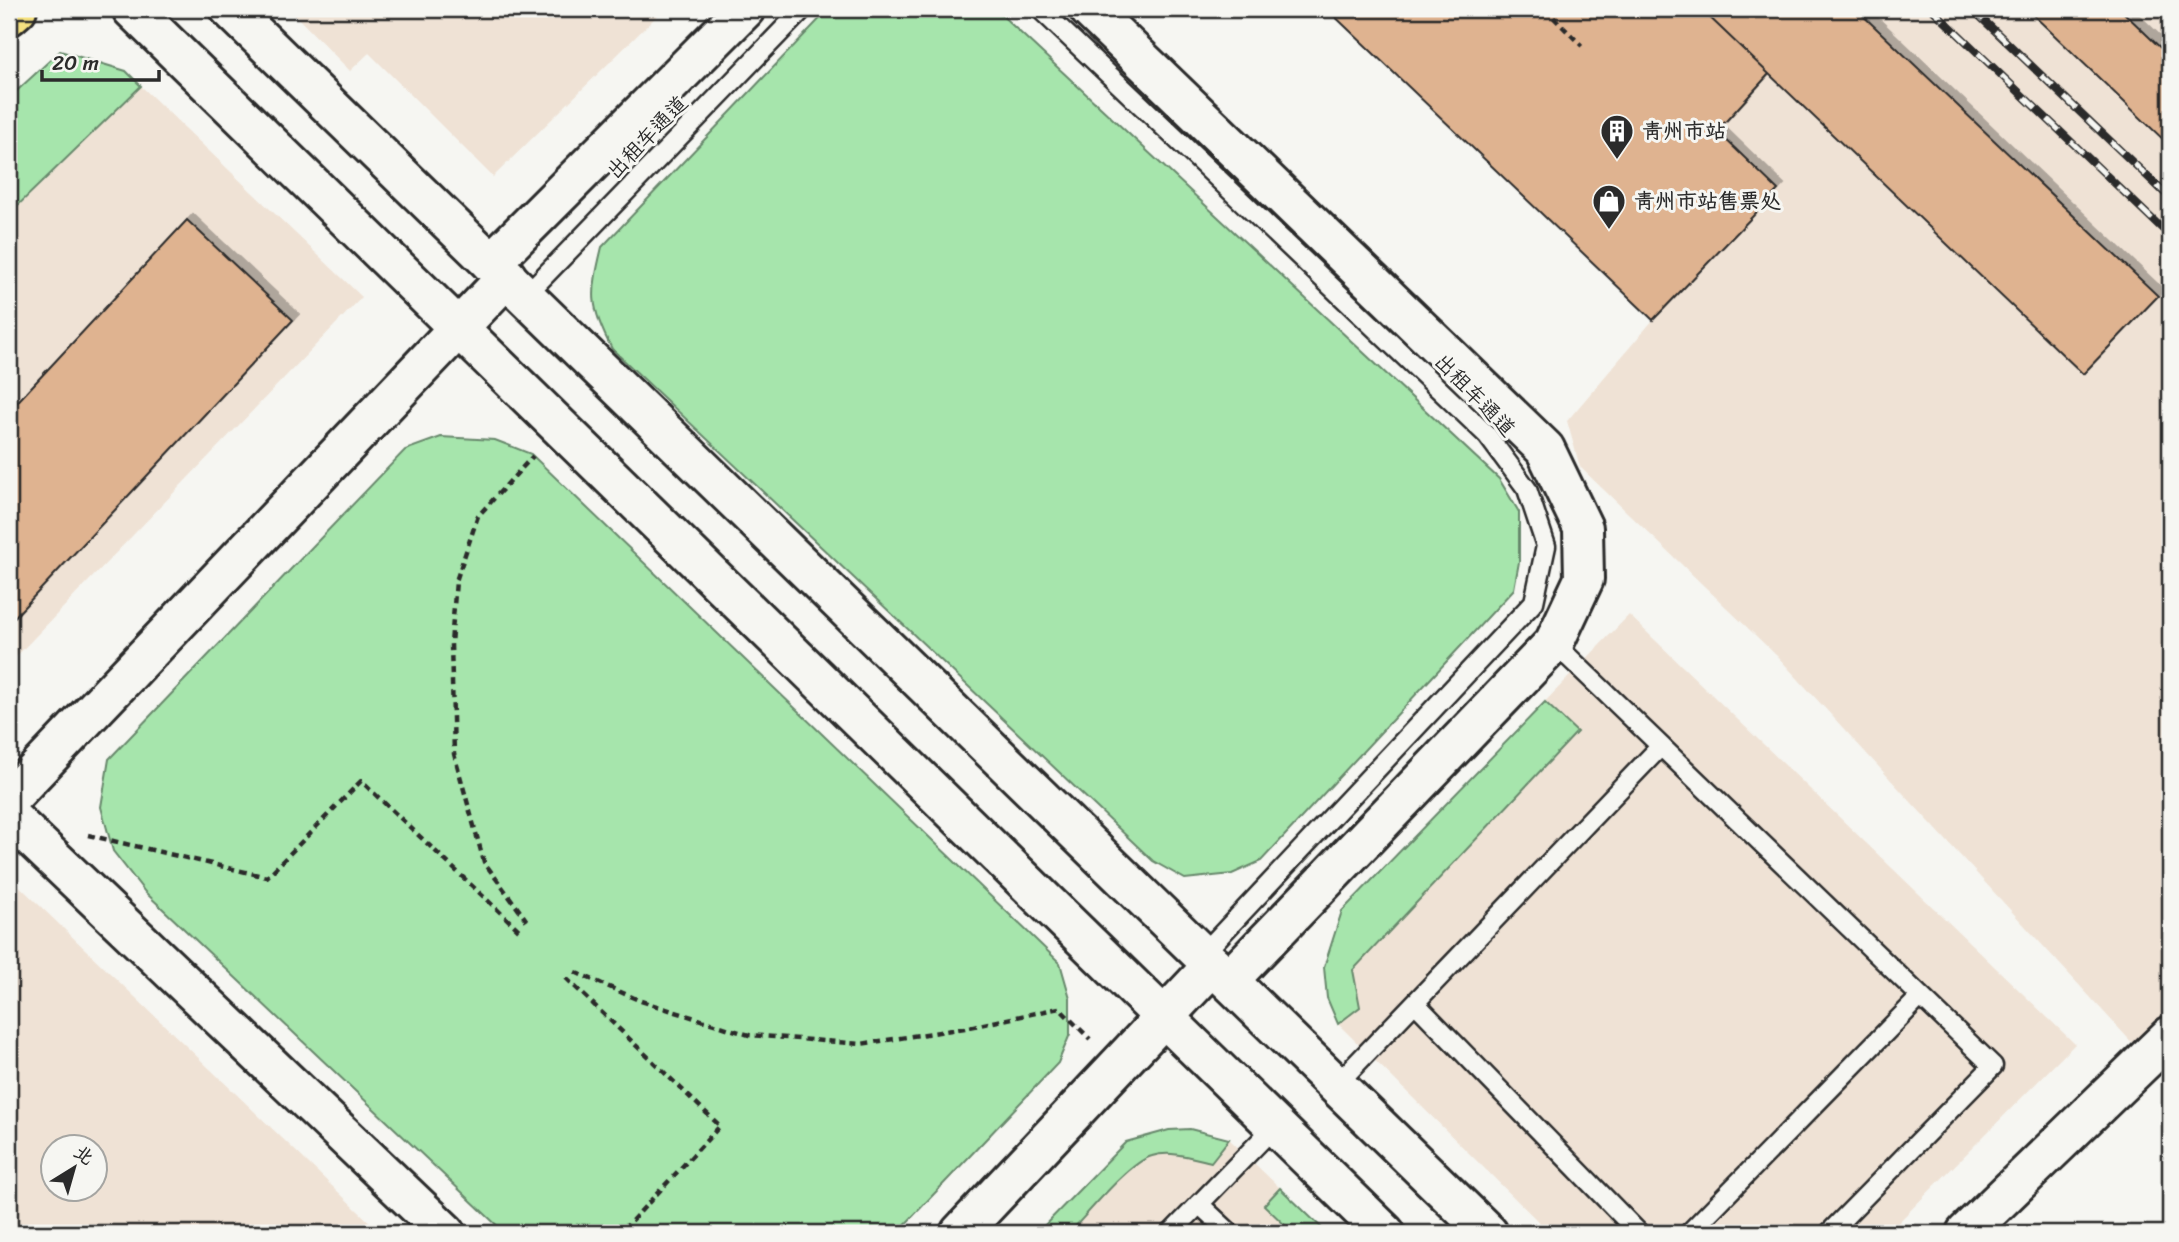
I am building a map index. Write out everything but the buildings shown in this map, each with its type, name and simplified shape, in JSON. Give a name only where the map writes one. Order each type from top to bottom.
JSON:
[{"type":"main road","points":[[9,16],[17,9]]},
{"type":"street","points":[[132,9],[1385,1233]]},
{"type":"street","points":[[230,9],[1489,1233]]},
{"type":"street","points":[[9,799],[458,328],[508,279],[745,9]]},
{"type":"street","points":[[960,1233],[1215,967],[1555,643],[1584,579],[1583,528],[1545,449],[1089,9]]},
{"type":"street","points":[[9,816],[446,1233]]},
{"type":"street","points":[[1966,1233],[2170,1036]]},
{"type":"lane","name":"出租车通道","points":[[508,279],[803,9]]},
{"type":"lane","name":"出租车通道","points":[[1041,9],[1487,435],[1527,489],[1546,546],[1534,601],[1215,967]]},
{"type":"lane","points":[[1555,643],[1993,1066],[1829,1233]]},
{"type":"lane","points":[[1336,1085],[1661,746]]},
{"type":"lane","points":[[1689,1233],[1920,997]]},
{"type":"lane","points":[[1416,1004],[1639,1233]]},
{"type":"lane","points":[[1171,1233],[1275,1126]]},
{"type":"lane","points":[[1199,1203],[1230,1233]]},
{"type":"path","points":[[1545,9],[1583,46]]},
{"type":"path","points":[[527,921],[484,862],[454,754],[451,644],[456,580],[478,516],[560,428]]},
{"type":"path","points":[[77,832],[267,877],[361,781],[520,931]]},
{"type":"path","points":[[575,972],[641,1000],[749,1035],[861,1044],[965,1028],[1059,1009],[1118,1067]]},
{"type":"path","points":[[566,978],[720,1126],[626,1227],[628,1233]]},
{"type":"shaded area","points":[[289,9],[664,9],[493,177],[369,53],[350,71]]},
{"type":"shaded area","name":"青州市站","points":[[1701,9],[2170,9],[2170,1084],[1777,656],[1580,467],[1567,421],[1653,320],[1778,190],[1717,131],[1769,74]]},
{"type":"shaded area","points":[[141,86],[362,297],[9,664],[9,214]]},
{"type":"shaded area","points":[[1629,615],[2075,1044],[1888,1233],[1550,1233],[1338,1024],[1327,998],[1324,967],[1342,911]]},
{"type":"shaded area","points":[[13,880],[381,1233],[9,1233],[9,884]]},
{"type":"shaded area","points":[[1190,1129],[1229,1139],[1327,1233],[1037,1233],[1126,1142],[1169,1130]]},
{"type":"green space","points":[[829,9],[995,9],[1499,479],[1519,512],[1519,562],[1514,589],[1261,861],[1232,874],[1185,879],[1153,861],[612,349],[599,321],[594,299],[602,247]]},
{"type":"green space","points":[[60,51],[126,71],[141,86],[9,214],[9,98]]},
{"type":"green space","points":[[441,437],[495,440],[531,454],[1060,963],[1070,998],[1070,1034],[1058,1063],[897,1233],[505,1233],[145,892],[113,851],[101,807],[109,759],[405,450]]},
{"type":"green space","points":[[1545,702],[1577,732],[1353,970],[1360,1007],[1338,1024],[1327,998],[1324,967],[1342,911]]},
{"type":"green space","points":[[1190,1129],[1229,1139],[1211,1162],[1167,1154],[1143,1160],[1120,1178],[1069,1233],[1037,1233],[1126,1142],[1169,1130]]},
{"type":"green space","points":[[1280,1188],[1327,1233],[1293,1233],[1264,1205]]},
{"type":"railway","points":[[1932,9],[2170,236]]},
{"type":"railway","points":[[1972,9],[2170,198]]},
{"type":"place","name":"青州市站","points":[[1617,161]]},
{"type":"place","name":"青州市站售票处","points":[[1609,231]]}]
